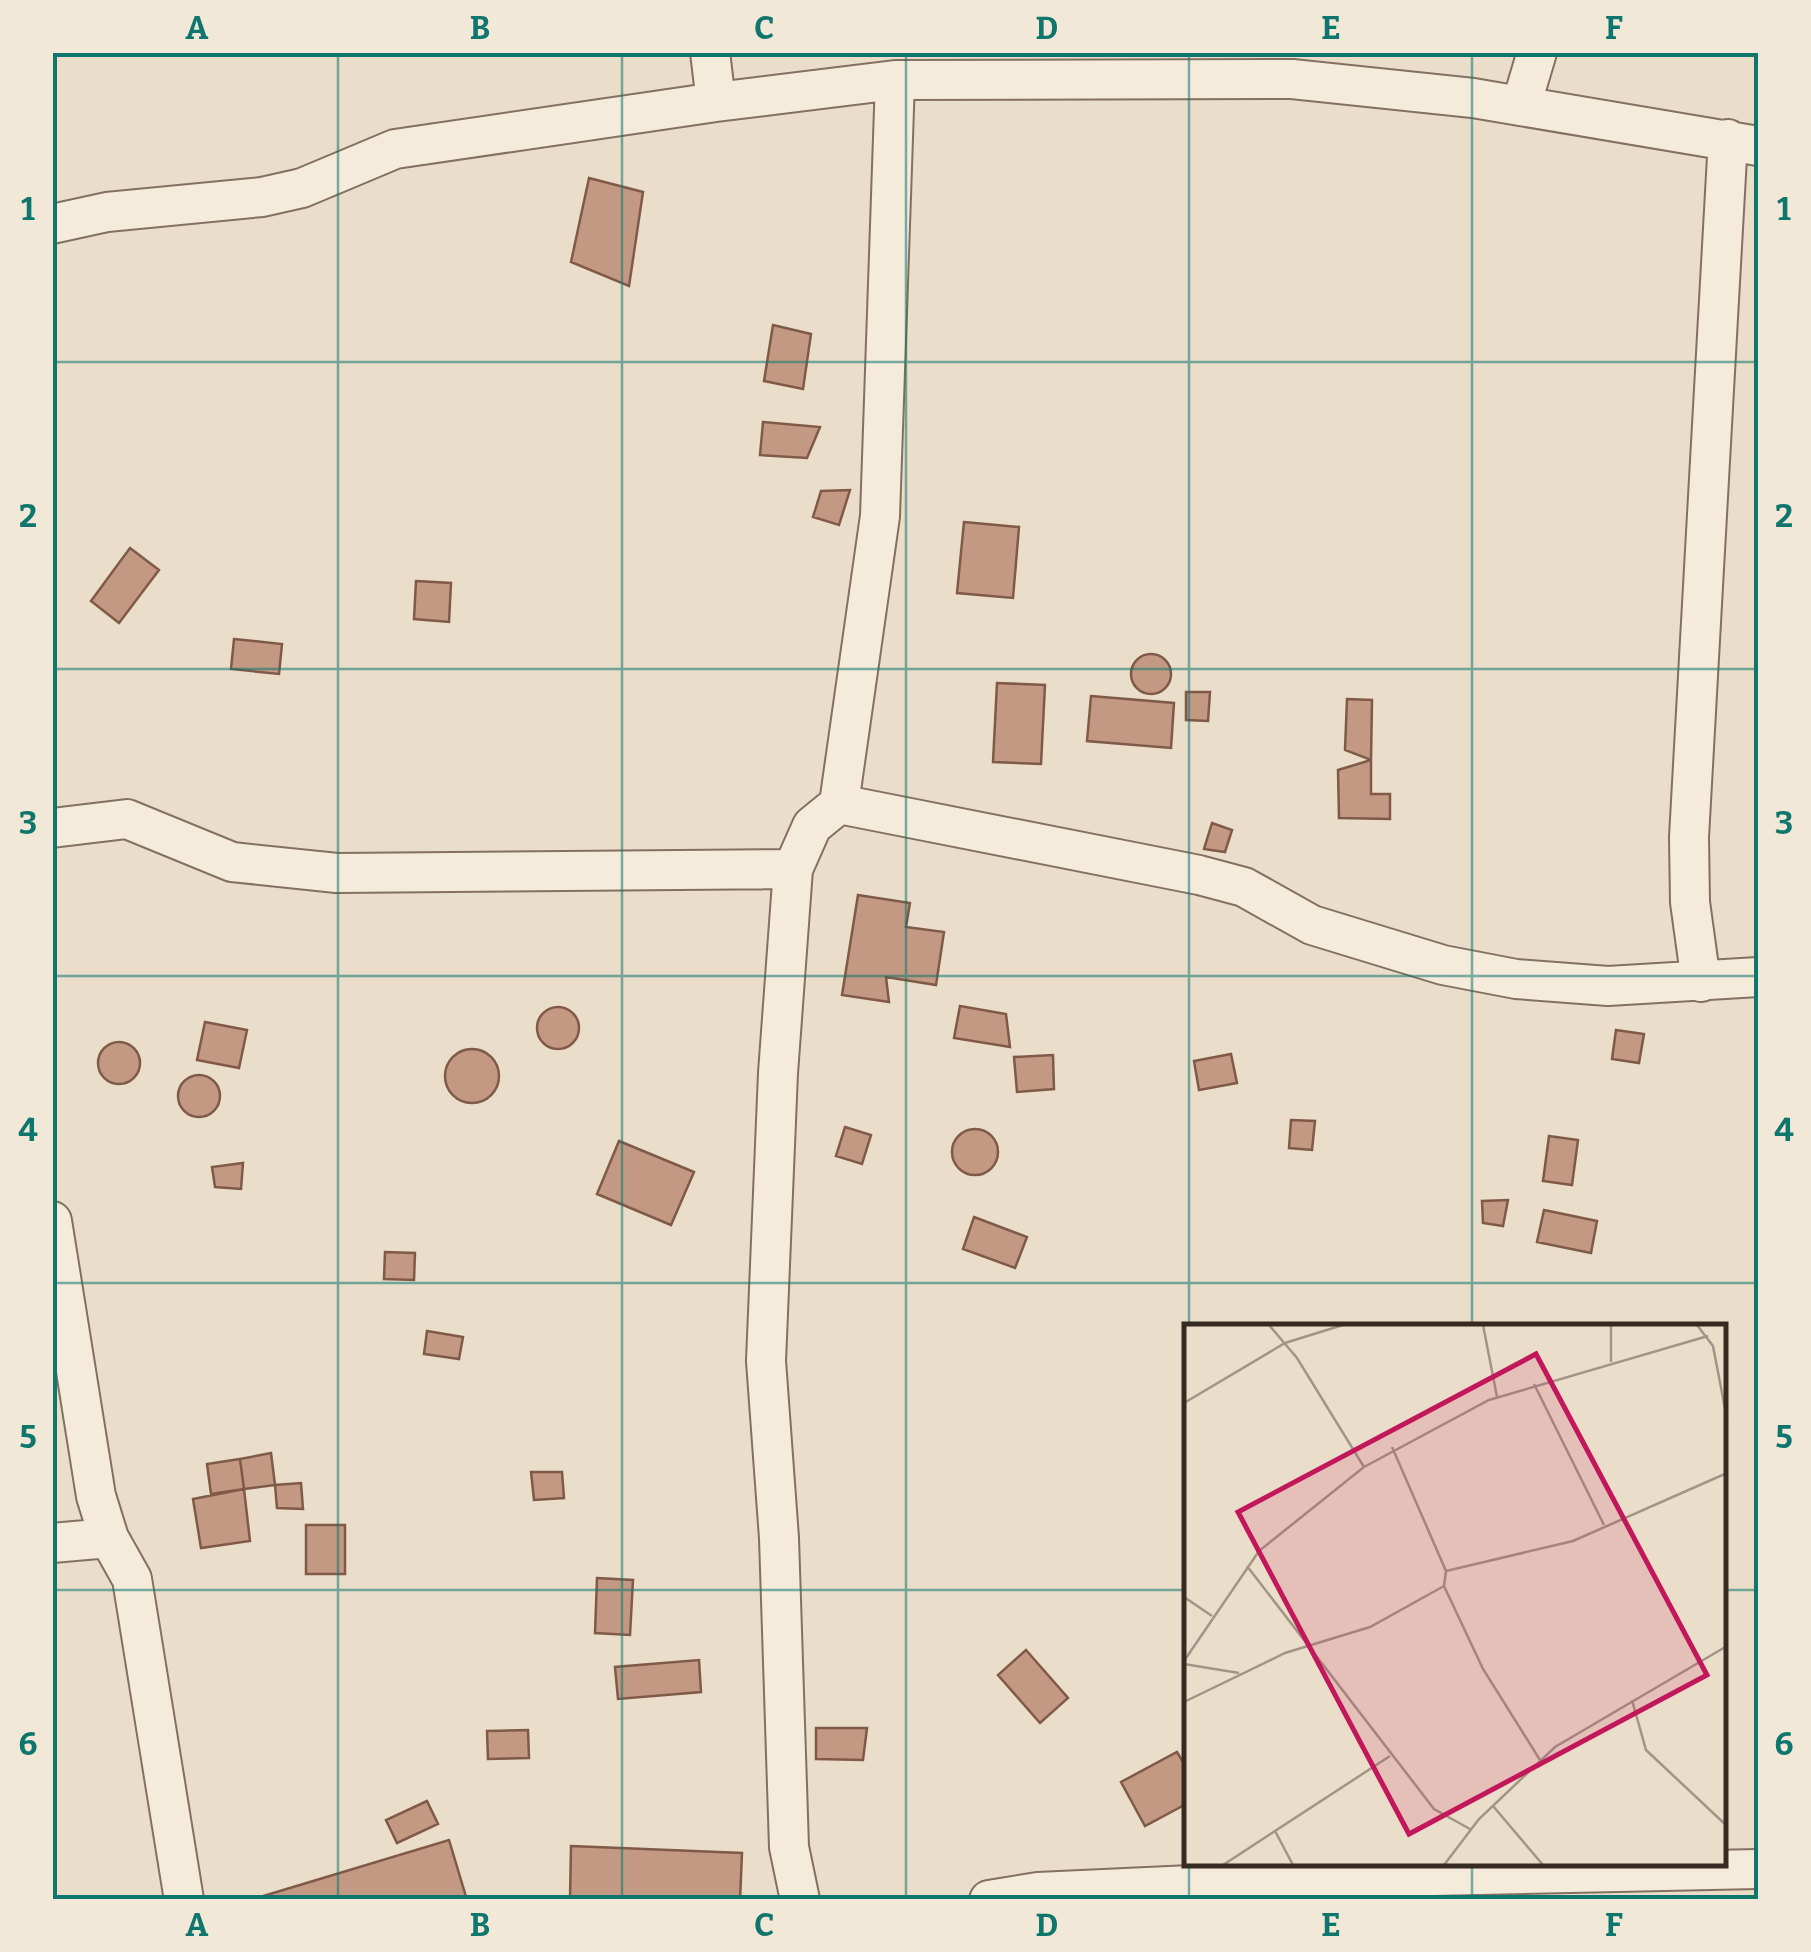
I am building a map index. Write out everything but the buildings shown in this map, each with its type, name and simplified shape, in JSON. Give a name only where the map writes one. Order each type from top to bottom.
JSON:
[{"type":"street","points":[[710,52],[716,102]]},
{"type":"street","points":[[1521,106],[1537,52]]},
{"type":"street","points":[[52,224],[107,212],[262,197],[302,188],[394,149],[895,80],[1292,79],[1521,106],[1743,142],[1690,837],[1690,902],[1701,982]]},
{"type":"street","points":[[800,1900],[789,1847],[779,1538],[766,1361],[778,1073],[793,868],[812,826],[838,804],[880,516],[895,80]]},
{"type":"street","points":[[838,804],[1160,865],[1229,882],[1312,925],[1443,966],[1516,979],[1608,986],[1758,978]]},
{"type":"street","points":[[52,828],[127,819],[232,862],[337,873],[793,868]]},
{"type":"street","points":[[52,1221],[96,1496],[108,1538],[132,1579],[142,1623],[184,1900]]},
{"type":"street","points":[[52,1543],[108,1538]]},
{"type":"street","points":[[989,1900],[1038,1892],[1394,1888],[1758,1869]]}]
